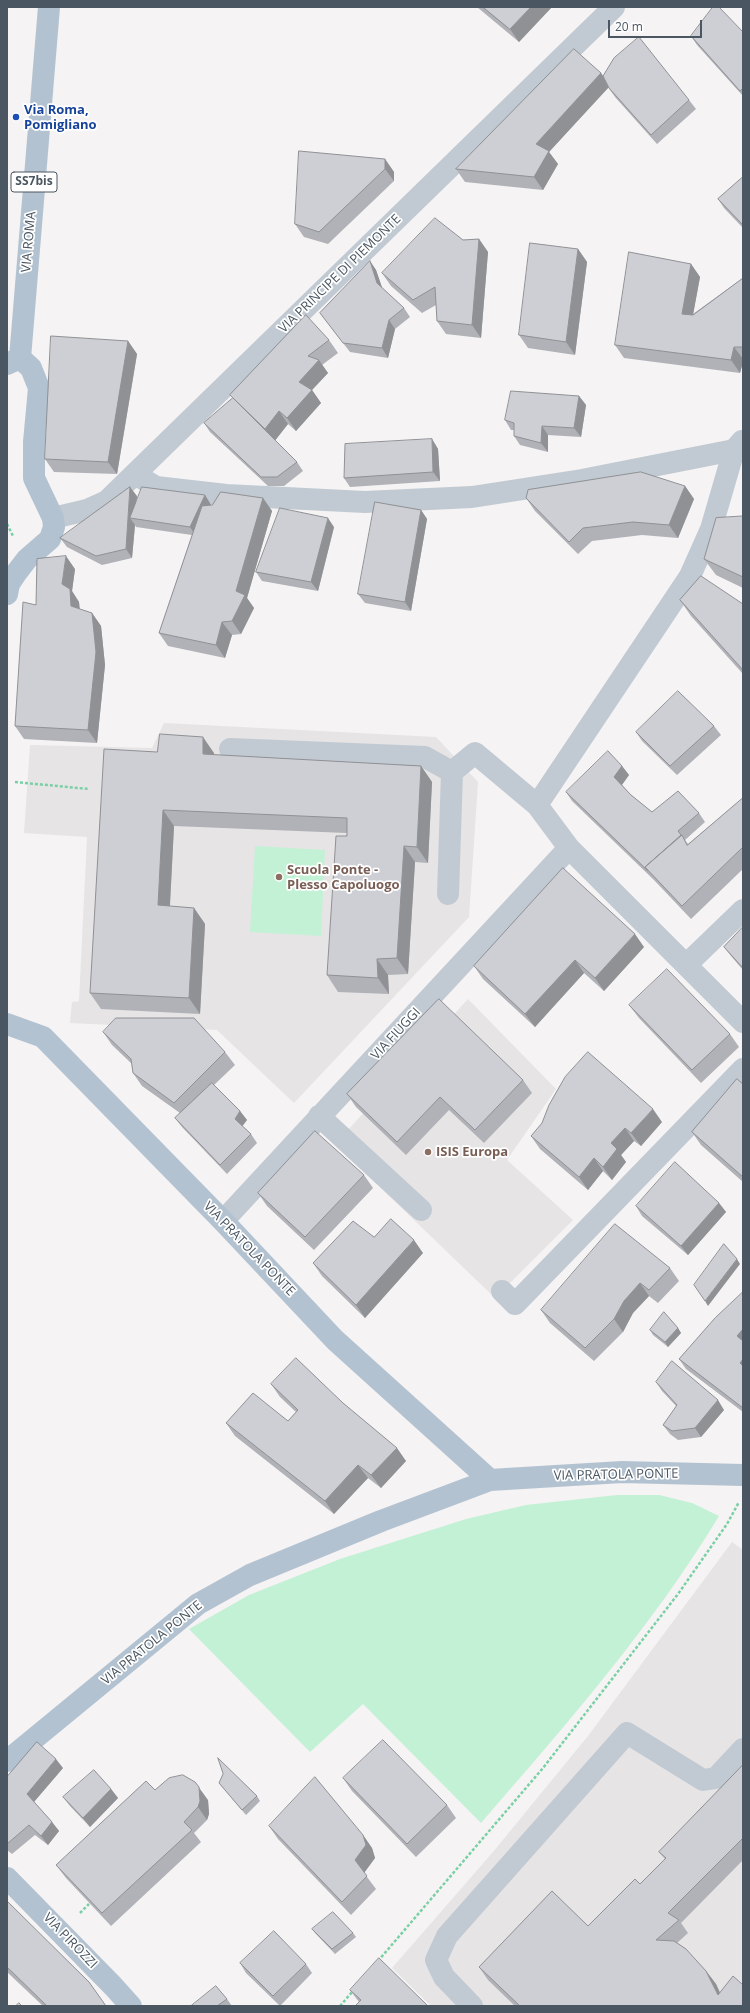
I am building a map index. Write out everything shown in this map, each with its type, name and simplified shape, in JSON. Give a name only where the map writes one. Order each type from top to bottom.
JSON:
[{"type":"main road","name":"VIA ROMA","points":[[13,361],[49,7]]},
{"type":"main road","name":"SS7bis","points":[[13,361],[31,368],[39,388],[34,442],[34,478],[53,518]]},
{"type":"main road","points":[[7,594],[9,584],[27,559],[50,539],[54,527],[53,518]]},
{"type":"main road","name":"VIA PRATOLA PONTE","points":[[7,1024],[43,1037],[223,1221],[335,1340],[490,1480]]},
{"type":"main road","name":"VIA PRATOLA PONTE","points":[[7,1761],[198,1604],[250,1575],[381,1521],[490,1480],[622,1472],[743,1475]]},
{"type":"main road","name":"VIA PIROZZI","points":[[7,1878],[131,2006]]},
{"type":"street","name":"VIA PRINCIPE DI PIEMONTE","points":[[53,518],[87,510],[107,501],[614,7]]},
{"type":"street","points":[[135,474],[156,487],[226,495],[365,502],[472,497],[582,480],[739,445]]},
{"type":"street","points":[[537,804],[690,576],[711,529],[739,445]]},
{"type":"street","points":[[230,749],[425,757],[452,772]]},
{"type":"street","points":[[448,894],[452,772],[475,753],[537,804],[569,848],[743,1022]]},
{"type":"street","name":"VIA FIUGGI","points":[[223,1221],[569,848]]},
{"type":"street","points":[[686,964],[743,910]]},
{"type":"street","points":[[508,1297],[743,1069]]},
{"type":"street","points":[[319,1116],[421,1210]]},
{"type":"street","points":[[472,2006],[444,1977],[436,1960],[447,1936],[627,1733],[703,1780],[716,1778],[743,1749]]},
{"type":"path","points":[[15,782],[89,789]]},
{"type":"path","points":[[376,1964],[548,1762],[678,1594],[727,1524],[740,1500]]},
{"type":"path","points":[[340,2006],[356,1988]]},
{"type":"shaded area","name":"Scuola Ponte - Plesso Capoluogo","points":[[164,723],[436,737],[478,782],[469,917],[294,1103],[217,1030],[70,1023],[72,1002],[79,1001],[87,837],[24,833],[30,745],[152,748]]},
{"type":"shaded area","name":"ISIS Europa","points":[[468,999],[556,1089],[507,1160],[573,1220],[495,1298],[335,1144]]},
{"type":"shaded area","points":[[732,1542],[743,1550],[743,2006],[431,2006],[392,1968],[493,1852],[588,1736]]},
{"type":"green space","points":[[255,846],[325,850],[321,936],[250,932]]},
{"type":"green space","points":[[617,1495],[659,1495],[692,1503],[719,1516],[665,1597],[606,1675],[576,1713],[481,1823],[363,1704],[310,1752],[189,1629],[249,1595],[340,1559],[466,1519],[526,1505]]},
{"type":"building","points":[[483,7],[531,7],[510,29]]},
{"type":"building","points":[[713,7],[719,7],[743,32],[743,88],[740,91],[691,36]]},
{"type":"building","points":[[639,37],[689,100],[651,135],[609,88],[603,76],[614,58]]},
{"type":"building","points":[[574,49],[601,73],[536,144],[549,151],[534,177],[456,169]]},
{"type":"building","points":[[299,151],[385,159],[385,169],[319,232],[295,224]]},
{"type":"building","points":[[743,177],[743,225],[718,199]]},
{"type":"building","points":[[435,218],[463,240],[479,239],[472,325],[437,321],[435,287],[413,300],[382,273]]},
{"type":"building","points":[[530,243],[578,249],[566,342],[519,335]]},
{"type":"building","points":[[629,252],[691,264],[682,314],[693,315],[743,278],[743,347],[734,347],[731,360],[615,345]]},
{"type":"building","points":[[370,261],[377,283],[404,308],[389,320],[382,348],[343,343],[320,313]]},
{"type":"building","points":[[306,315],[329,340],[308,356],[319,360],[299,382],[312,390],[287,418],[279,411],[265,429],[230,395]]},
{"type":"building","points":[[51,336],[128,341],[108,462],[45,459]]},
{"type":"building","points":[[511,391],[579,396],[574,428],[542,426],[541,443],[514,436],[514,423],[505,420]]},
{"type":"building","points":[[233,398],[297,462],[277,477],[261,477],[204,423]]},
{"type":"building","points":[[432,439],[433,472],[344,478],[345,444]]},
{"type":"building","points":[[641,472],[685,486],[669,525],[633,522],[583,528],[569,542],[526,498],[528,490]]},
{"type":"building","points":[[130,487],[126,549],[96,556],[60,538]]},
{"type":"building","points":[[142,487],[205,495],[190,527],[130,518]]},
{"type":"building","points":[[221,492],[263,498],[236,591],[245,595],[232,621],[222,622],[216,645],[159,633],[202,506],[212,505]]},
{"type":"building","points":[[375,502],[421,510],[405,602],[358,594]]},
{"type":"building","points":[[280,508],[328,518],[311,582],[256,572]]},
{"type":"building","points":[[743,516],[743,577],[704,559],[716,518]]},
{"type":"building","points":[[66,556],[62,584],[70,589],[71,606],[92,613],[96,652],[88,730],[15,726],[23,602],[36,605],[37,559]]},
{"type":"building","points":[[701,576],[743,604],[743,670],[680,600]]},
{"type":"building","points":[[678,691],[714,726],[670,766],[636,732]]},
{"type":"building","points":[[160,734],[203,737],[203,754],[421,766],[417,847],[404,846],[397,958],[377,959],[378,978],[327,975],[336,836],[347,836],[347,818],[163,810],[158,905],[194,908],[189,998],[90,993],[104,749],[157,752]]},
{"type":"building","points":[[608,751],[622,766],[614,777],[631,795],[652,812],[678,791],[699,813],[678,831],[681,835],[645,867],[648,871],[566,792]]},
{"type":"building","points":[[743,798],[743,847],[682,906],[645,867],[682,835],[687,845]]},
{"type":"building","points":[[563,868],[635,934],[595,978],[575,960],[525,1014],[474,966]]},
{"type":"building","points":[[743,927],[743,968],[724,947]]},
{"type":"building","points":[[667,969],[730,1034],[692,1070],[629,1005]]},
{"type":"building","points":[[439,999],[523,1080],[475,1130],[440,1097],[397,1142],[347,1094]]},
{"type":"building","points":[[116,1018],[194,1018],[225,1052],[174,1103],[133,1073],[131,1059],[103,1032]]},
{"type":"building","points":[[588,1052],[653,1109],[631,1133],[625,1128],[611,1143],[617,1149],[603,1167],[594,1158],[579,1177],[531,1136],[542,1123],[549,1105],[565,1077]]},
{"type":"building","points":[[737,1079],[743,1084],[743,1177],[692,1132]]},
{"type":"building","points":[[212,1083],[240,1111],[235,1119],[251,1134],[220,1165],[175,1118]]},
{"type":"building","points":[[315,1131],[364,1175],[305,1237],[258,1193]]},
{"type":"building","points":[[675,1162],[719,1203],[681,1246],[636,1206]]},
{"type":"building","points":[[391,1219],[414,1240],[356,1305],[313,1263],[353,1221],[374,1237]]},
{"type":"building","points":[[615,1224],[670,1268],[649,1290],[640,1283],[624,1301],[614,1319],[585,1348],[541,1310]]},
{"type":"building","points":[[724,1244],[737,1259],[705,1301],[694,1285]]},
{"type":"building","points":[[743,1292],[743,1329],[737,1336],[743,1341],[743,1359],[740,1363],[743,1366],[743,1408],[679,1359],[715,1318]]},
{"type":"building","points":[[664,1312],[678,1328],[665,1342],[650,1330]]},
{"type":"building","points":[[296,1358],[343,1403],[397,1448],[371,1475],[358,1465],[325,1501],[226,1423],[253,1393],[288,1421],[298,1410],[271,1384]]},
{"type":"building","points":[[672,1361],[718,1400],[695,1428],[672,1431],[663,1425],[677,1405],[656,1382]]},
{"type":"building","points":[[383,1740],[447,1805],[407,1844],[343,1778]]},
{"type":"building","points":[[37,1742],[56,1759],[27,1794],[52,1822],[41,1836],[29,1825],[7,1844],[7,1777]]},
{"type":"building","points":[[218,1758],[257,1796],[242,1810],[219,1783],[223,1774]]},
{"type":"building","points":[[743,1765],[743,1838],[668,1913],[679,1920],[656,1940],[674,1941],[686,1949],[706,1971],[718,1995],[733,1976],[743,1985],[743,2006],[520,2006],[479,1967],[552,1891],[588,1926],[635,1879],[640,1884],[666,1858],[659,1852]]},
{"type":"building","points":[[94,1770],[111,1789],[83,1818],[63,1797]]},
{"type":"building","points":[[183,1775],[195,1782],[199,1787],[200,1801],[198,1807],[184,1822],[192,1830],[102,1913],[56,1865],[146,1781],[155,1790],[169,1778]]},
{"type":"building","points":[[315,1777],[363,1835],[366,1845],[355,1860],[367,1876],[342,1902],[269,1826]]},
{"type":"building","points":[[7,1901],[89,1982],[106,2006],[47,2006],[7,1967]]},
{"type":"building","points":[[333,1912],[353,1933],[332,1949],[312,1929]]},
{"type":"building","points":[[274,1931],[306,1964],[273,1996],[240,1963]]},
{"type":"building","points":[[379,1958],[428,2006],[355,2006],[361,2000],[350,1990]]},
{"type":"building","points":[[216,1986],[227,1999],[217,2006],[191,2006]]},
{"type":"place","name":"Via Roma, Pomigliano","points":[[16,117]]},
{"type":"place","name":"Scuola Ponte - Plesso Capoluogo","points":[[279,877]]},
{"type":"place","name":"ISIS Europa","points":[[428,1152]]}]
